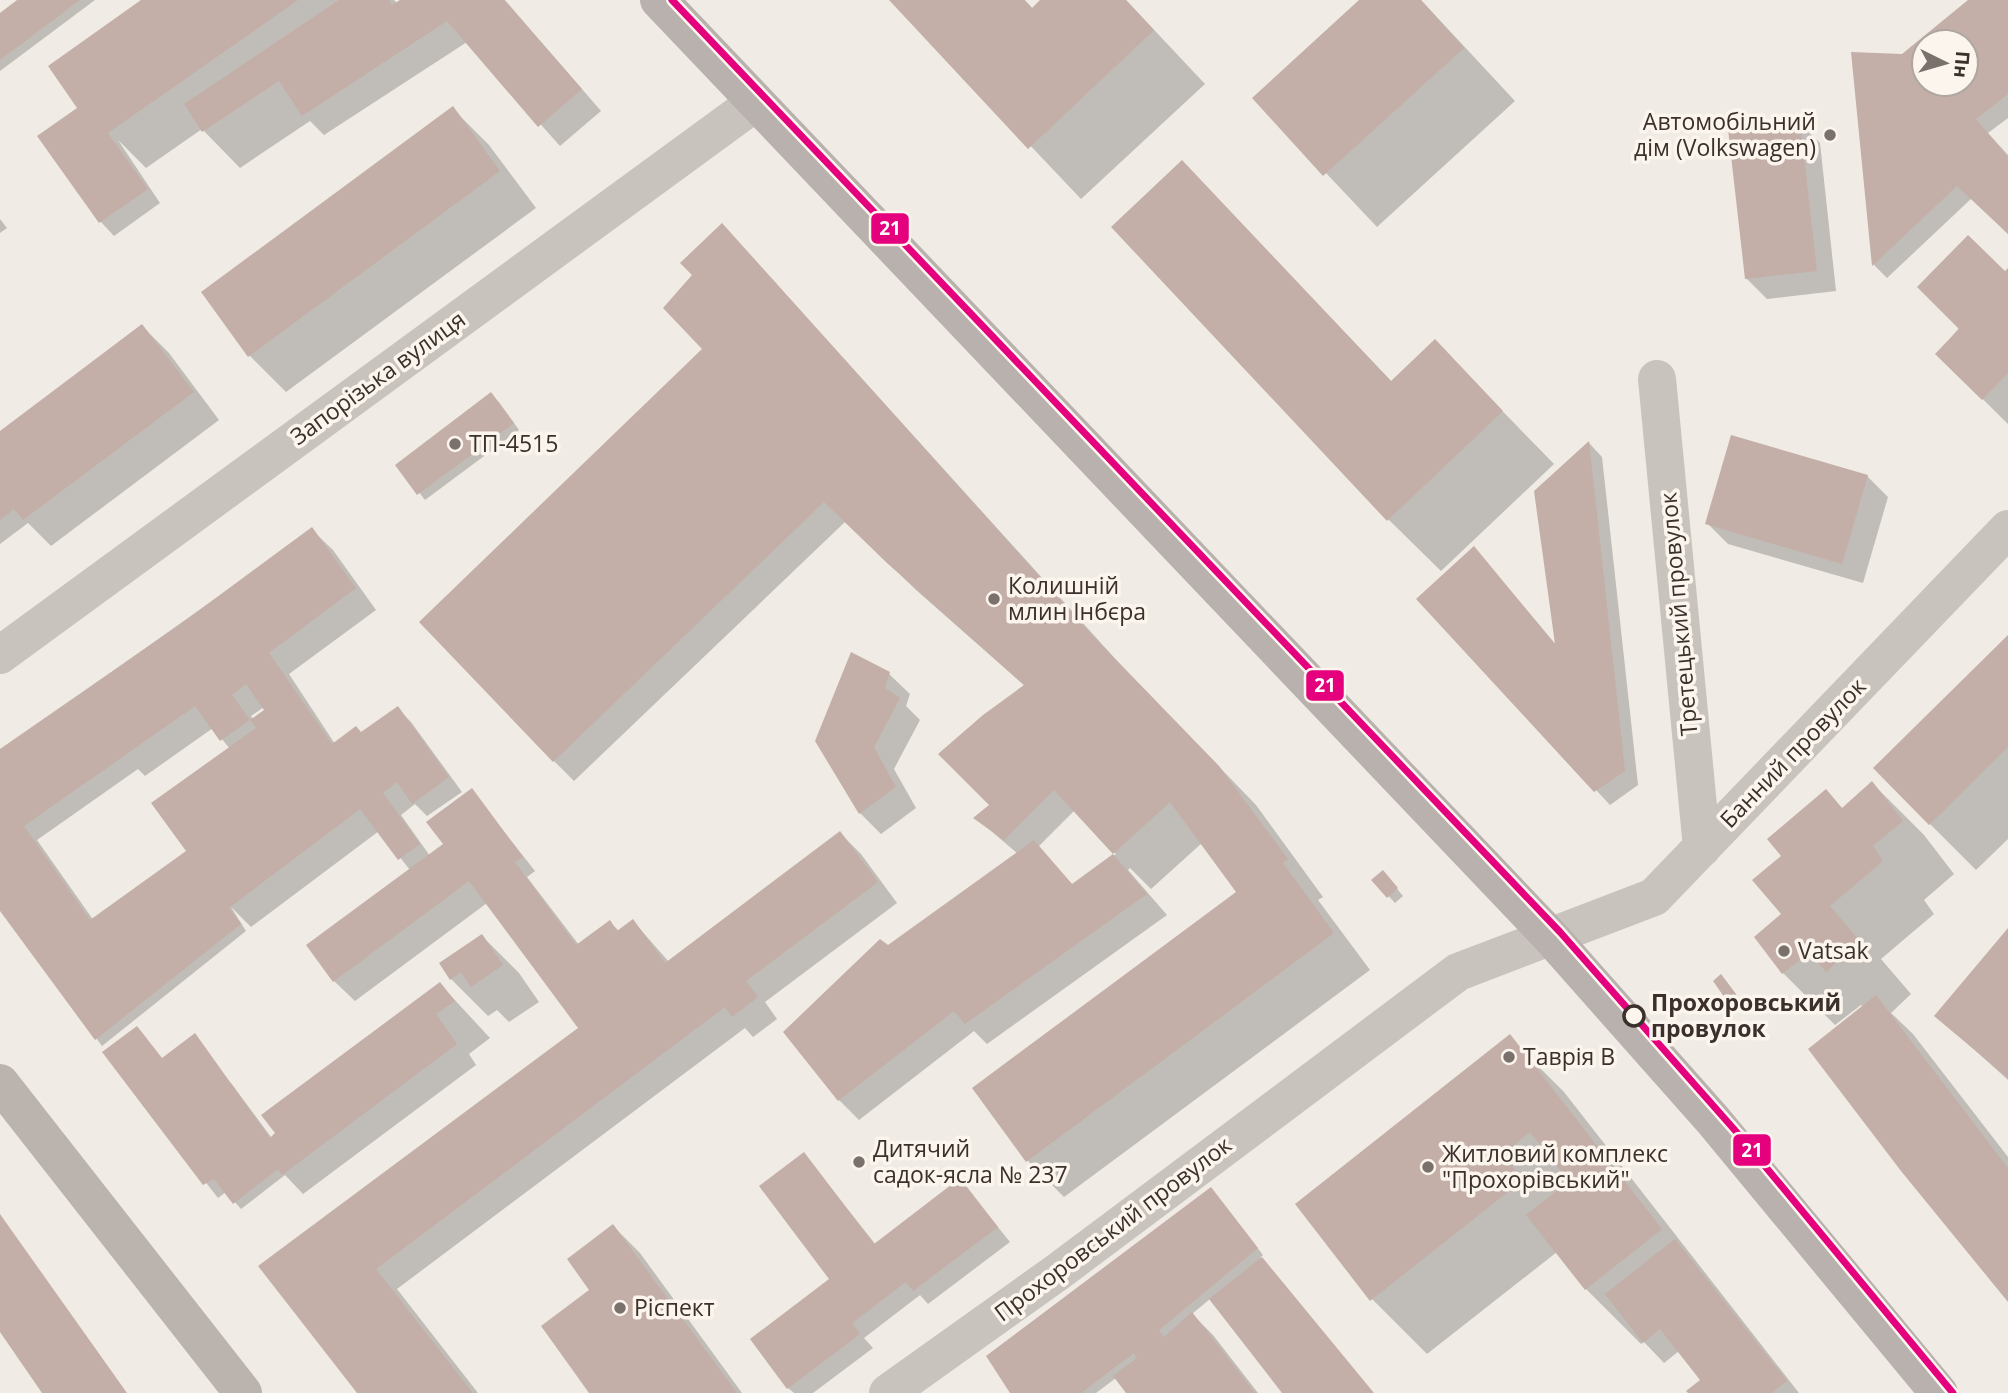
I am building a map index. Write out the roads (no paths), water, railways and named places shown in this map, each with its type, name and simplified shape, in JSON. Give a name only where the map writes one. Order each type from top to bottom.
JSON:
[{"type":"main road","points":[[659,0],[1550,936],[1713,1119],[1939,1393]]},
{"type":"main road","points":[[0,1083],[243,1393]]},
{"type":"street","name":"Запорізька вулиця","points":[[0,655],[756,102]]},
{"type":"street","name":"Третецький провулок","points":[[1657,379],[1702,848]]},
{"type":"street","name":"Банний провулок","points":[[1550,936],[1654,897],[2008,529]]},
{"type":"street","name":"Прохоровський провулок","points":[[888,1393],[1059,1271],[1458,972],[1550,936]]},
{"type":"place","name":"Автомобільний дім (Volkswagen)","points":[[1830,135]]},
{"type":"place","name":"ТП-4515","points":[[455,444]]},
{"type":"place","name":"Колишній млин Інбєра","points":[[994,599]]},
{"type":"place","name":"Vatsak","points":[[1784,951]]},
{"type":"place","name":"Прохоровський провулок","points":[[1634,1016]]},
{"type":"place","name":"Таврія В","points":[[1509,1057]]},
{"type":"place","name":"Дитячий садок-ясла № 237","points":[[859,1162]]},
{"type":"place","name":"Житловий комплекс \"Прохорівський\"","points":[[1428,1167]]},
{"type":"place","name":"Ріспект","points":[[620,1308]]}]
